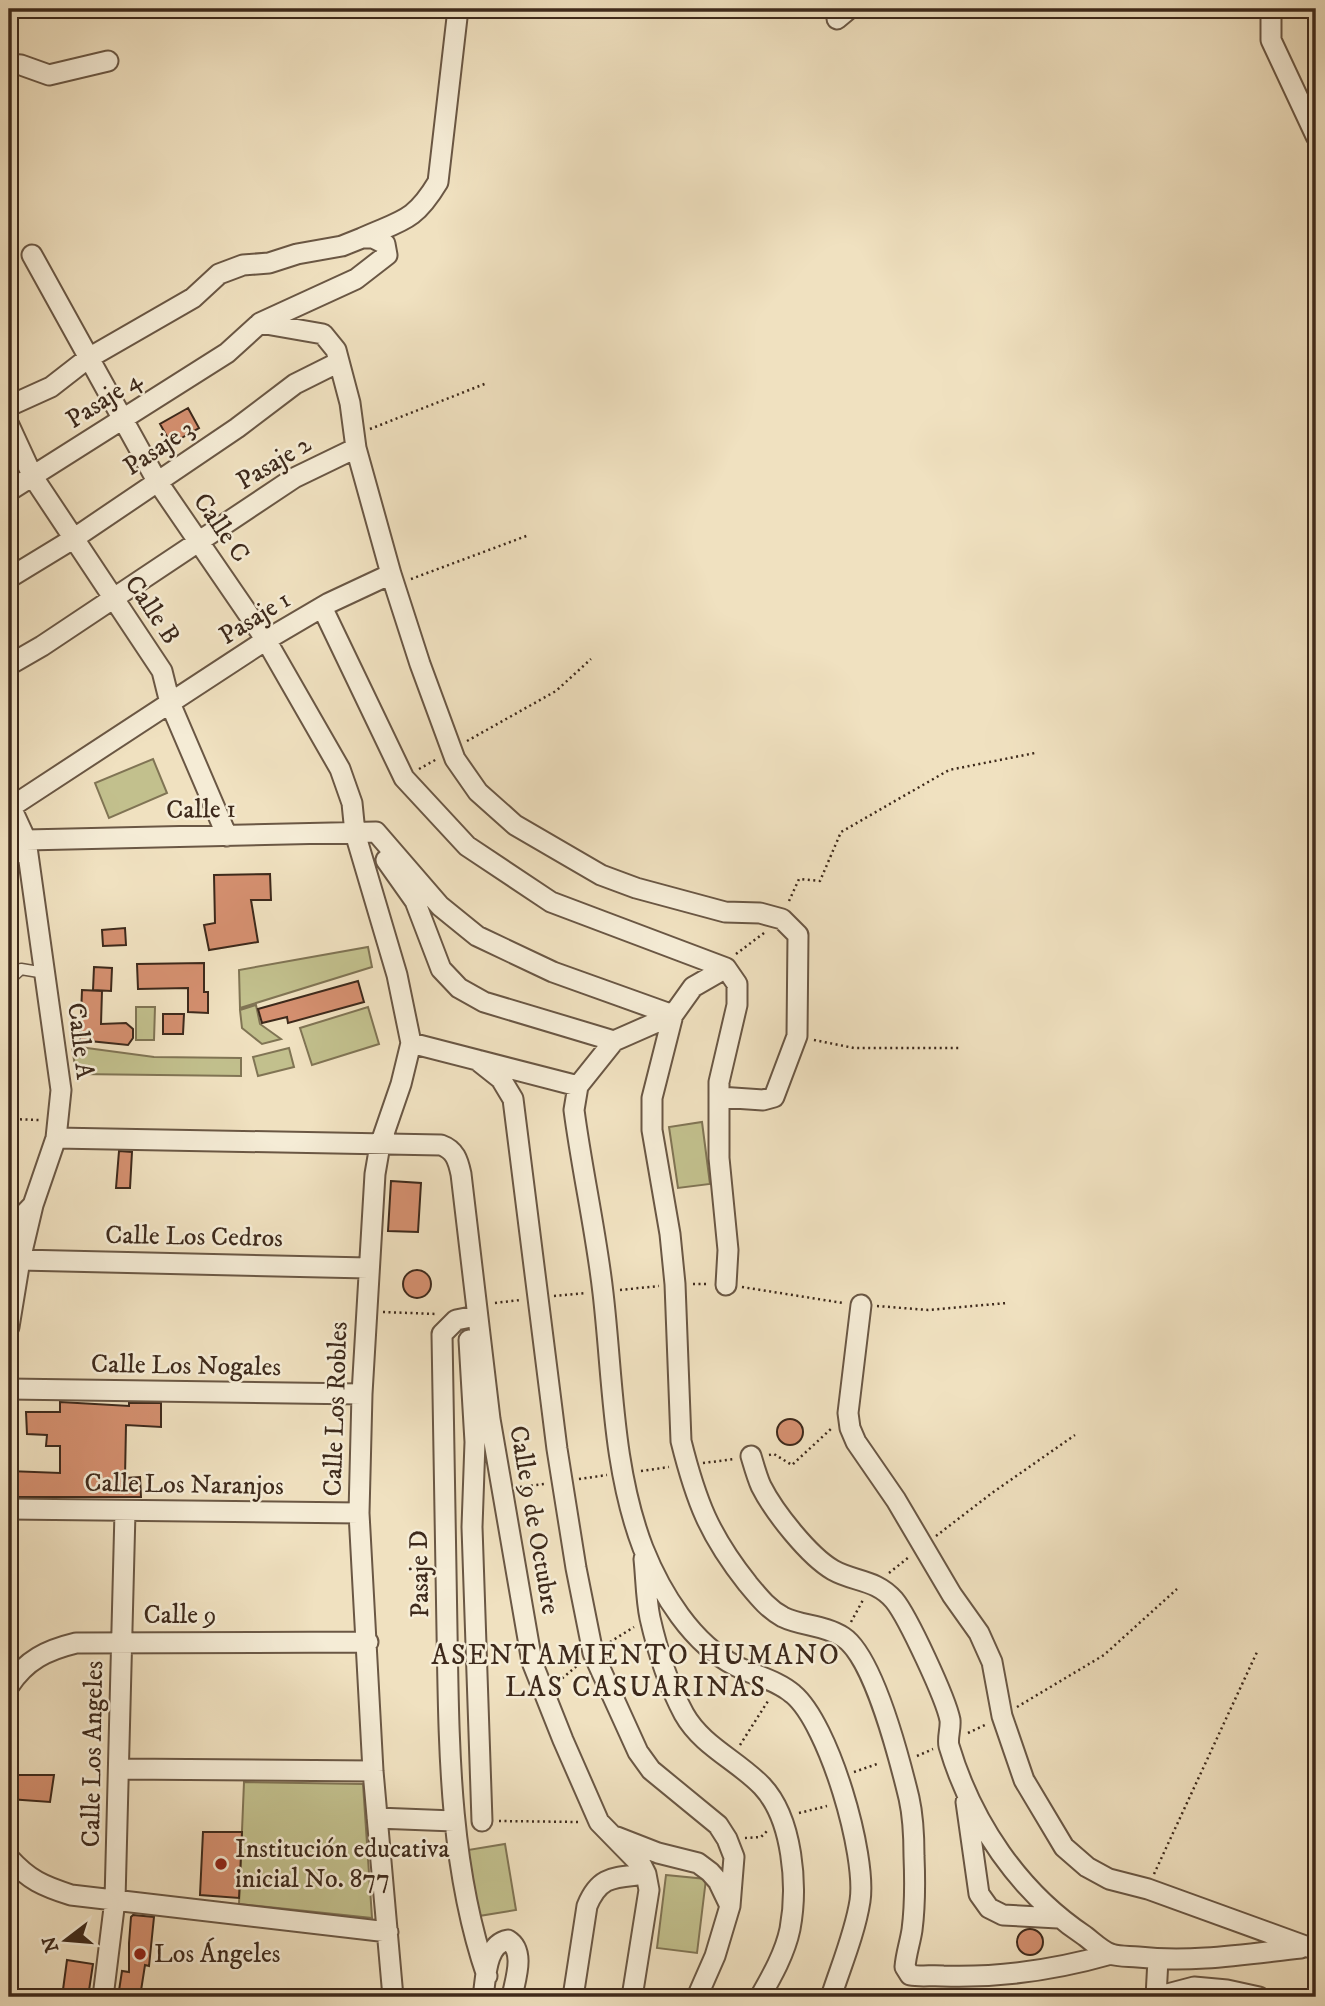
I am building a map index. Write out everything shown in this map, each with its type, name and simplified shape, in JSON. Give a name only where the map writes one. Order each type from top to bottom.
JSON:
[{"type":"street","points":[[9,406],[51,387],[87,359],[193,298],[219,275],[243,265],[269,263],[297,254],[342,246],[408,219],[425,203],[439,182],[458,9]]},
{"type":"street","points":[[1272,10],[1271,40],[1316,136]]},
{"type":"street","points":[[9,64],[21,65],[49,75],[108,61]]},
{"type":"street","name":"Pasaje 4","points":[[9,491],[227,353],[260,323],[356,279],[387,255],[385,244],[373,238],[362,238]]},
{"type":"street","name":"Calle C","points":[[32,255],[87,359],[157,481],[266,640],[341,769],[352,803],[366,833]]},
{"type":"street","points":[[260,323],[323,334],[336,350],[350,403],[355,442],[393,580],[455,759],[478,792],[515,825],[601,874],[636,888],[725,912],[760,913],[782,919],[798,935],[797,1036],[774,1097],[763,1100],[719,1097]]},
{"type":"street","name":"Pasaje 3","points":[[9,578],[73,539],[237,428],[295,384],[339,362]]},
{"type":"street","name":"Calle B","points":[[9,425],[33,477],[162,671],[170,703],[227,836]]},
{"type":"street","name":"Pasaje 2","points":[[9,665],[42,646],[294,478],[355,442]]},
{"type":"street","name":"Pasaje 1","points":[[10,805],[266,640],[322,607],[393,580]]},
{"type":"street","points":[[322,607],[404,778],[467,846],[551,902],[726,968],[737,984],[737,1005],[719,1082],[719,1158],[728,1250],[726,1285]]},
{"type":"street","name":"Calle A","points":[[9,1327],[20,1260],[33,1205],[57,1129],[61,1090],[26,840],[10,805]]},
{"type":"street","points":[[366,833],[440,906],[477,936],[552,972],[673,1015]]},
{"type":"street","points":[[366,833],[415,901],[441,969],[459,988],[484,1002],[614,1041]]},
{"type":"street","name":"Calle 1","points":[[26,840],[366,833]]},
{"type":"street","name":"Calle Los Robles","points":[[366,833],[411,1044],[401,1084],[380,1145],[374,1174],[362,1394],[359,1513],[373,1771],[393,1997]]},
{"type":"street","points":[[9,859],[26,840]]},
{"type":"street","points":[[726,968],[693,988],[673,1015],[652,1098],[652,1130],[674,1271],[681,1441],[698,1500],[710,1530],[758,1596],[770,1609],[785,1618],[843,1637],[867,1668],[883,1710],[909,1799],[914,1856],[912,1930],[905,1967],[910,1975],[979,1977],[1062,1968],[1111,1954],[1190,1960],[1312,1947]]},
{"type":"street","points":[[673,1015],[614,1041],[578,1086],[574,1110],[603,1291],[622,1473],[643,1548],[650,1617],[684,1714],[701,1738],[740,1766],[763,1788],[781,1818],[790,1856],[794,1895],[789,1930],[780,1959],[760,1997]]},
{"type":"street","points":[[411,1044],[578,1086]]},
{"type":"street","points":[[477,1060],[500,1079],[513,1099],[561,1481],[593,1653],[638,1752],[651,1770],[718,1825],[734,1857],[730,1906],[715,1956],[697,1997]]},
{"type":"street","points":[[57,1129],[380,1145]]},
{"type":"street","name":"Calle 9 de Octubre","points":[[380,1145],[441,1145],[450,1149],[457,1159],[471,1270],[472,1317],[532,1662],[599,1822],[646,1874]]},
{"type":"street","points":[[9,1230],[33,1205]]},
{"type":"street","name":"Calle Los Cedros","points":[[20,1260],[368,1268]]},
{"type":"street","points":[[861,1305],[848,1413],[850,1428],[856,1442],[897,1500],[923,1547],[979,1633],[992,1662],[1002,1716],[1024,1780],[1042,1815],[1064,1847],[1087,1867],[1109,1879],[1148,1889],[1312,1947]]},
{"type":"street","points":[[472,1317],[470,1371],[475,1442],[472,1527],[482,1821]]},
{"type":"street","name":"Pasaje D","points":[[472,1317],[456,1320],[442,1334],[448,1694],[454,1821],[476,1944],[487,1976]]},
{"type":"street","name":"Calle Los Nogales","points":[[9,1389],[362,1394]]},
{"type":"street","points":[[751,1456],[768,1499],[810,1551],[835,1571],[874,1584],[894,1600],[911,1628],[950,1721],[948,1743],[964,1787],[999,1852],[1029,1889],[1058,1918],[1111,1954]]},
{"type":"street","name":"Calle Los Naranjos","points":[[9,1509],[359,1513]]},
{"type":"street","name":"Calle Los Angeles","points":[[103,1997],[115,1900],[125,1511]]},
{"type":"street","points":[[643,1548],[664,1590],[686,1624],[704,1644],[734,1665],[794,1694],[813,1717],[838,1778],[861,1873],[860,1900],[831,1997]]},
{"type":"street","name":"Calle 9","points":[[9,1686],[22,1668],[37,1656],[54,1648],[76,1643],[368,1642]]},
{"type":"street","points":[[120,1769],[373,1771]]},
{"type":"street","points":[[964,1787],[979,1894],[989,1908],[1003,1915],[1058,1918]]},
{"type":"street","points":[[377,1818],[454,1821]]},
{"type":"street","points":[[613,1836],[658,1853],[698,1863],[718,1881],[730,1906]]},
{"type":"street","points":[[9,1858],[24,1875],[42,1886],[71,1895],[388,1932]]},
{"type":"street","points":[[573,1997],[587,1906],[592,1893],[610,1878],[646,1874],[649,1889],[632,1997]]},
{"type":"street","points":[[483,1997],[492,1951],[502,1941],[513,1942],[518,1956],[512,1997]]},
{"type":"street","points":[[1158,1959],[1156,1997],[1194,1987],[1259,1997]]},
{"type":"lane","points":[[9,980],[21,969],[45,974]]},
{"type":"path","points":[[355,442],[487,383]]},
{"type":"path","points":[[393,580],[529,535]]},
{"type":"path","points":[[404,778],[556,691],[591,659]]},
{"type":"path","points":[[726,968],[734,956],[782,919],[799,879],[820,881],[841,832],[949,770],[1035,753]]},
{"type":"path","points":[[797,1036],[854,1048],[959,1048]]},
{"type":"path","points":[[9,1119],[57,1129]]},
{"type":"path","points":[[366,1311],[435,1314]]},
{"type":"path","points":[[502,1490],[774,1454],[792,1465],[848,1413]]},
{"type":"path","points":[[843,1637],[870,1587],[992,1493],[1075,1435]]},
{"type":"path","points":[[838,1778],[885,1761],[899,1763],[948,1743],[1002,1716],[1104,1655],[1177,1590]]},
{"type":"path","points":[[1148,1889],[1257,1652]]},
{"type":"path","points":[[740,1766],[740,1745],[779,1685]]},
{"type":"path","points":[[482,1821],[599,1822]]},
{"type":"shaded area","points":[[153,759],[167,793],[109,818],[95,783]]},
{"type":"shaded area","points":[[368,947],[372,967],[240,1008],[239,970]]},
{"type":"shaded area","points":[[256,1005],[260,1024],[281,1039],[262,1044],[242,1028],[240,1010]]},
{"type":"shaded area","points":[[136,1007],[155,1007],[154,1040],[136,1040]]},
{"type":"shaded area","points":[[368,1007],[379,1044],[312,1065],[300,1028]]},
{"type":"shaded area","points":[[72,1046],[154,1057],[241,1058],[241,1076],[76,1074]]},
{"type":"shaded area","points":[[289,1048],[294,1067],[258,1076],[253,1057]]},
{"type":"shaded area","points":[[702,1122],[710,1184],[678,1188],[669,1127]]},
{"type":"shaded area","points":[[244,1782],[363,1784],[372,1918],[239,1904]]},
{"type":"shaded area","points":[[505,1844],[516,1910],[479,1916],[468,1850]]},
{"type":"shaded area","points":[[666,1875],[706,1879],[697,1953],[657,1948]]},
{"type":"building","points":[[188,408],[199,428],[171,444],[160,424]]},
{"type":"building","points":[[270,874],[271,900],[251,900],[258,942],[209,950],[204,925],[215,923],[214,875]]},
{"type":"building","points":[[125,928],[126,945],[103,946],[102,930]]},
{"type":"building","points":[[204,963],[204,992],[208,992],[208,1013],[188,1012],[188,988],[138,989],[137,964]]},
{"type":"building","points":[[94,967],[112,968],[111,991],[93,990]]},
{"type":"building","points":[[358,981],[364,1002],[288,1023],[287,1017],[262,1023],[258,1009]]},
{"type":"building","points":[[82,990],[102,991],[101,1024],[126,1023],[133,1029],[133,1038],[128,1045],[80,1040]]},
{"type":"building","points":[[163,1014],[184,1014],[183,1034],[163,1034]]},
{"type":"building","points":[[119,1151],[132,1152],[130,1188],[116,1188]]},
{"type":"building","points":[[391,1181],[421,1183],[418,1232],[388,1231]]},
{"type":"building","points":[[417,1270],[427,1274],[431,1284],[427,1294],[417,1298],[407,1294],[403,1284],[407,1274]]},
{"type":"building","points":[[60,1402],[129,1406],[129,1403],[161,1403],[161,1427],[126,1425],[125,1478],[140,1477],[141,1497],[9,1497],[9,1471],[60,1473],[60,1446],[46,1446],[47,1435],[27,1434],[26,1412],[60,1412]]},
{"type":"building","points":[[790,1419],[799,1423],[803,1432],[799,1441],[790,1445],[781,1441],[777,1432],[781,1423]]},
{"type":"building","points":[[9,1775],[54,1775],[50,1802],[9,1799]]},
{"type":"building","name":"Institución educativa inicial No. 877","points":[[203,1832],[242,1832],[239,1898],[200,1895]]},
{"type":"building","points":[[133,1915],[154,1917],[149,1966],[145,1965],[140,1997],[118,1997],[122,1971],[129,1972]]},
{"type":"building","points":[[1030,1929],[1039,1933],[1043,1942],[1039,1951],[1030,1955],[1021,1951],[1017,1942],[1021,1933]]},
{"type":"building","points":[[67,1960],[93,1964],[88,1997],[62,1997]]},
{"type":"place","name":"Institución educativa inicial No. 877","points":[[221,1864]]},
{"type":"place","name":"Los Ángeles","points":[[140,1954]]},
{"type":"district","name":"ASENTAMIENTO HUMANO LAS CASUARINAS","points":[[636,1671]]}]
